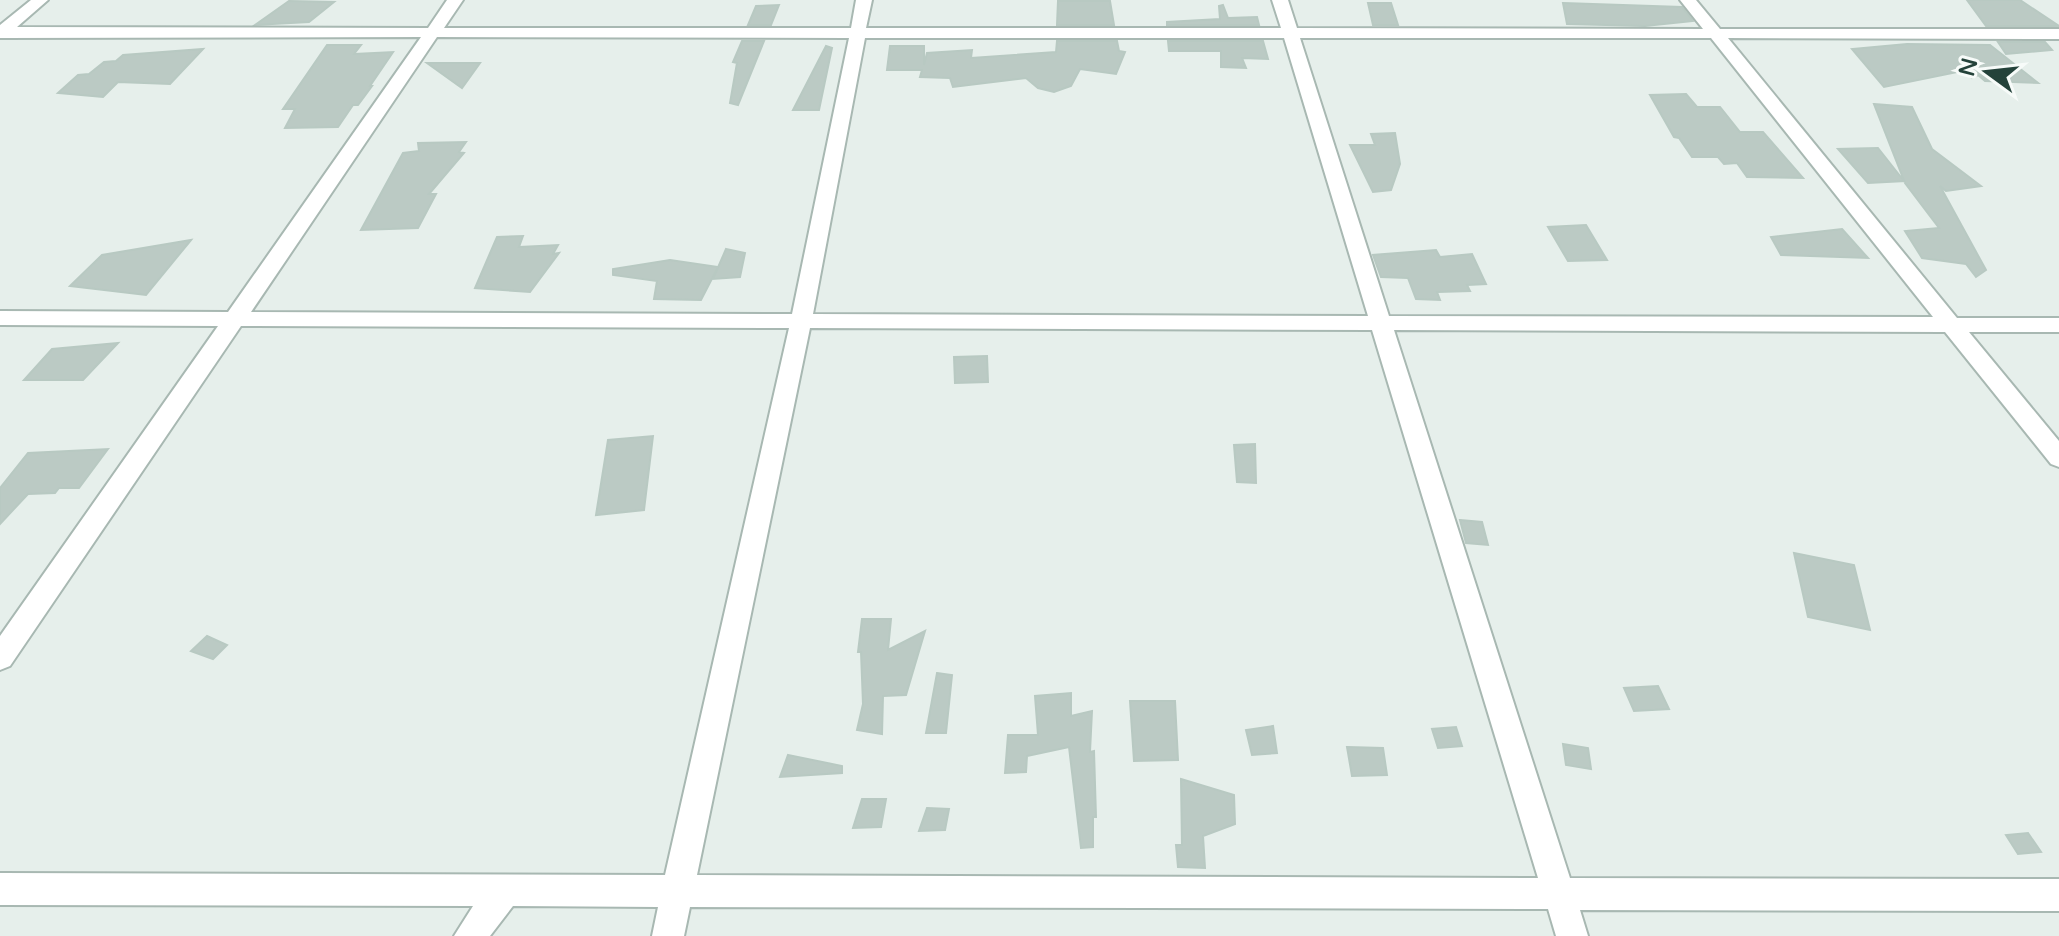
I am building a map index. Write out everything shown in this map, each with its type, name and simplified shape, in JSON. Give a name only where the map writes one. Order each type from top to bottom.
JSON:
[{"type":"street","points":[[1,32],[40,0]]},
{"type":"street","points":[[0,658],[455,0]]},
{"type":"street","points":[[668,936],[801,320],[864,0]]},
{"type":"street","points":[[1280,0],[1572,936]]},
{"type":"street","points":[[1688,0],[2059,458]]},
{"type":"street","points":[[1,32],[2059,34]]},
{"type":"street","points":[[0,318],[2059,325]]},
{"type":"street","points":[[0,889],[2059,895]]},
{"type":"street","points":[[470,936],[505,891]]},
{"type":"building","points":[[1967,0],[2020,0],[2059,26],[1986,26]]},
{"type":"building","points":[[289,1],[334,2],[309,22],[255,25]]},
{"type":"building","points":[[1058,1],[1110,1],[1114,25],[1057,25]]},
{"type":"building","points":[[1368,3],[1391,3],[1398,25],[1373,25]]},
{"type":"building","points":[[1563,3],[1682,7],[1693,21],[1645,26],[1567,24]]},
{"type":"building","points":[[779,5],[771,25],[748,25],[756,6]]},
{"type":"building","points":[[1223,5],[1228,18],[1257,17],[1259,25],[1167,25],[1167,22],[1220,19],[1219,6]]},
{"type":"building","points":[[742,41],[764,41],[738,105],[730,103],[737,63],[733,62]]},
{"type":"building","points":[[1057,41],[1117,41],[1119,51],[1125,52],[1116,74],[1080,69],[1071,86],[1054,92],[1038,88],[1026,78],[953,87],[950,78],[920,77],[922,70],[887,70],[890,46],[924,46],[924,65],[927,53],[972,50],[971,58],[1056,52]]},
{"type":"building","points":[[1168,41],[1263,41],[1268,59],[1242,58],[1246,68],[1221,67],[1221,51],[1169,51]]},
{"type":"building","points":[[1998,42],[2045,42],[2052,50],[2006,54]]},
{"type":"building","points":[[1907,44],[1990,45],[2038,83],[1985,81],[1978,75],[1972,78],[1962,71],[1884,87],[1852,49]]},
{"type":"building","points":[[327,45],[361,45],[354,54],[393,52],[372,86],[358,105],[353,105],[338,127],[285,128],[295,109],[283,109]]},
{"type":"building","points":[[826,46],[832,48],[819,110],[793,110]]},
{"type":"building","points":[[203,49],[170,84],[118,82],[103,97],[58,93],[78,75],[89,74],[104,62],[116,61],[123,55]]},
{"type":"building","points":[[427,63],[480,63],[462,88]]},
{"type":"building","points":[[1686,94],[1697,107],[1720,107],[1740,132],[1763,132],[1803,178],[1747,177],[1737,163],[1724,164],[1718,157],[1692,157],[1679,138],[1674,137],[1650,95]]},
{"type":"building","points":[[1874,104],[1912,107],[1932,149],[1981,186],[1946,191],[1940,186],[1986,270],[1976,277],[1966,264],[1922,258],[1905,231],[1939,228],[1905,183]]},
{"type":"building","points":[[1395,133],[1400,164],[1391,190],[1373,192],[1350,145],[1375,145],[1371,134]]},
{"type":"building","points":[[466,142],[459,152],[464,153],[429,194],[436,194],[418,228],[361,230],[403,153],[419,151],[418,143]]},
{"type":"building","points":[[1878,148],[1904,181],[1868,183],[1838,149]]},
{"type":"building","points":[[1586,225],[1607,260],[1568,261],[1548,227]]},
{"type":"building","points":[[1842,229],[1868,258],[1781,255],[1771,237]]},
{"type":"building","points":[[523,236],[519,247],[558,245],[553,254],[559,253],[530,292],[475,288],[497,237]]},
{"type":"building","points":[[191,240],[146,295],[70,286],[102,255]]},
{"type":"building","points":[[726,249],[745,253],[740,277],[713,279]]},
{"type":"building","points":[[1436,250],[1440,257],[1472,254],[1486,284],[1467,285],[1470,291],[1437,292],[1440,300],[1416,299],[1408,278],[1381,277],[1373,255]]},
{"type":"building","points":[[670,260],[718,267],[701,300],[654,299],[657,281],[613,275],[613,269]]},
{"type":"building","points":[[118,343],[83,380],[24,380],[52,349]]},
{"type":"building","points":[[987,356],[988,382],[955,383],[954,357]]},
{"type":"building","points":[[653,436],[644,510],[596,515],[608,440]]},
{"type":"building","points":[[1255,444],[1256,483],[1237,482],[1234,445]]},
{"type":"building","points":[[108,449],[79,488],[28,494],[0,524],[0,488],[28,453]]},
{"type":"building","points":[[1460,520],[1482,522],[1488,545],[1466,543]]},
{"type":"building","points":[[1794,553],[1854,565],[1870,630],[1808,617]]},
{"type":"building","points":[[862,619],[891,619],[888,650],[925,631],[906,695],[883,696],[882,734],[857,730],[863,704],[861,652],[858,652]]},
{"type":"building","points":[[207,636],[227,645],[213,659],[191,651]]},
{"type":"building","points":[[937,673],[952,675],[946,733],[926,733]]},
{"type":"building","points":[[1658,686],[1669,709],[1634,711],[1624,688]]},
{"type":"building","points":[[1071,693],[1071,716],[1092,711],[1090,752],[1094,751],[1096,817],[1093,817],[1093,847],[1081,848],[1069,747],[1027,756],[1026,772],[1005,773],[1008,735],[1038,735],[1035,696]]},
{"type":"building","points":[[1130,701],[1175,701],[1178,760],[1134,761]]},
{"type":"building","points":[[1273,726],[1277,753],[1252,755],[1246,730]]},
{"type":"building","points":[[1456,727],[1462,746],[1438,748],[1432,729]]},
{"type":"building","points":[[1563,744],[1588,748],[1591,769],[1566,765]]},
{"type":"building","points":[[1347,747],[1383,748],[1387,775],[1352,776]]},
{"type":"building","points":[[788,755],[842,766],[842,773],[780,777]]},
{"type":"building","points":[[1181,779],[1234,795],[1235,824],[1203,836],[1205,868],[1178,867],[1176,845],[1182,845]]},
{"type":"building","points":[[862,799],[886,799],[881,827],[853,828]]},
{"type":"building","points":[[927,808],[949,809],[945,830],[919,831]]},
{"type":"building","points":[[2028,833],[2041,852],[2018,854],[2006,835]]}]
